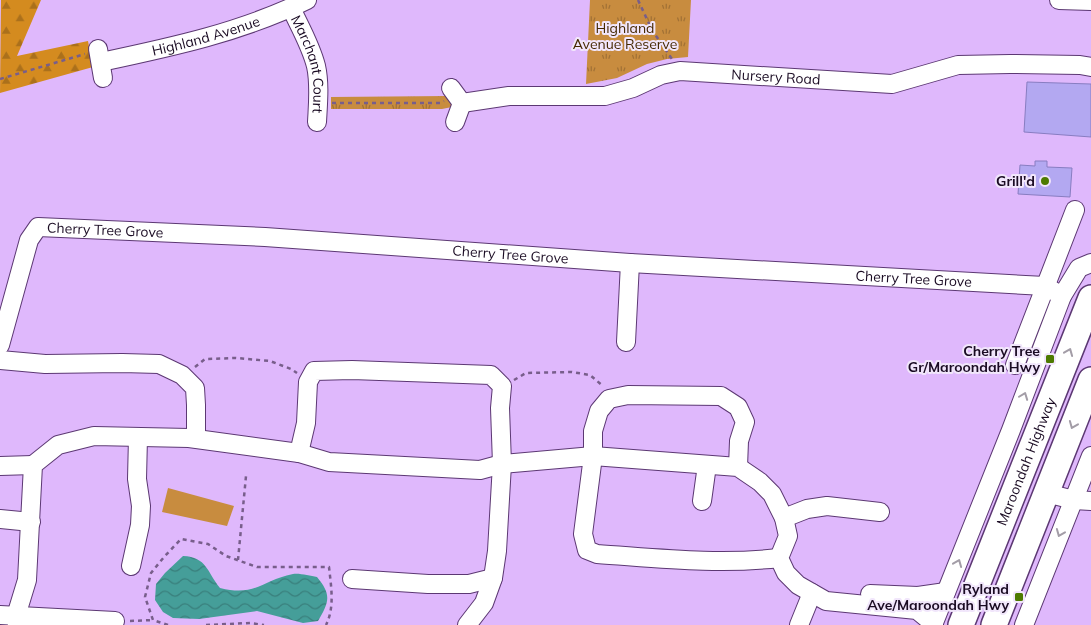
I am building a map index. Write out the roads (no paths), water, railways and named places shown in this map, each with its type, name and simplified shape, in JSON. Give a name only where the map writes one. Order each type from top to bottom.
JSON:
[{"type":"highway","name":"Maroondah Highway","points":[[961,625],[1091,298]]},
{"type":"highway","points":[[994,625],[1091,380]]},
{"type":"highway","points":[[994,546],[1022,556]]},
{"type":"street","points":[[1058,0],[1083,1]]},
{"type":"street","name":"Highland Avenue","points":[[101,63],[214,36],[299,4]]},
{"type":"street","name":"Marchant Court","points":[[299,4],[307,40],[316,67],[317,122]]},
{"type":"street","name":"Nursery Road","points":[[455,122],[456,95],[605,96],[633,88],[661,75],[680,71],[892,84],[958,65],[1080,65],[1091,67]]},
{"type":"street","points":[[1015,365],[1075,210]]},
{"type":"street","name":"Cherry Tree Grove","points":[[0,345],[29,240],[38,227],[265,237],[630,263],[1045,286],[1062,296]]},
{"type":"street","points":[[626,342],[630,263]]},
{"type":"street","points":[[779,558],[798,586],[826,601],[917,610],[934,625],[1062,296],[1079,268],[1091,263]]},
{"type":"street","points":[[0,360],[45,364],[122,362],[159,364],[182,375],[194,388],[196,438]]},
{"type":"street","points":[[299,453],[306,423],[308,382],[314,371],[352,370],[491,375],[502,386],[500,408],[502,464],[496,551],[492,578],[484,603],[467,625]]},
{"type":"street","points":[[738,467],[739,441],[745,422],[738,407],[721,396],[628,395],[609,400],[599,411],[593,431],[593,456],[583,534],[587,550],[597,554],[708,561],[779,558]]},
{"type":"street","points":[[990,482],[1022,470],[1011,430]]},
{"type":"street","points":[[0,466],[33,465],[58,445],[94,436],[196,438],[299,453],[329,462],[471,470],[480,470],[502,464],[593,456],[738,467],[760,482],[772,494],[784,518],[788,536],[779,558]]},
{"type":"street","points":[[131,566],[140,525],[141,506],[137,479],[138,437]]},
{"type":"street","points":[[1024,625],[1082,501],[1091,456]]},
{"type":"street","points":[[33,465],[27,580],[11,619],[62,617],[115,621]]},
{"type":"street","points":[[702,501],[706,465]]},
{"type":"street","points":[[1046,493],[1082,501]]},
{"type":"street","points":[[784,518],[807,509],[827,506],[880,512]]},
{"type":"street","points":[[0,519],[31,522]]},
{"type":"street","points":[[352,579],[428,584],[469,584],[492,578]]},
{"type":"street","points":[[812,593],[831,592],[918,596],[946,592]]},
{"type":"street","points":[[799,625],[812,593]]},
{"type":"water","points":[[183,556],[202,562],[220,588],[232,590],[251,589],[293,574],[317,577],[327,594],[325,609],[318,621],[303,623],[257,611],[199,619],[173,618],[163,612],[155,600],[156,584]]},
{"type":"place","name":"Grill'd","points":[[1045,181]]},
{"type":"place","name":"Cherry Tree Gr/Maroondah Hwy","points":[[1050,359]]},
{"type":"place","name":"Ryland Ave/Maroondah Hwy","points":[[1019,597]]},
{"type":"park label","name":"Highland Avenue Reserve","points":[[625,36]]}]
